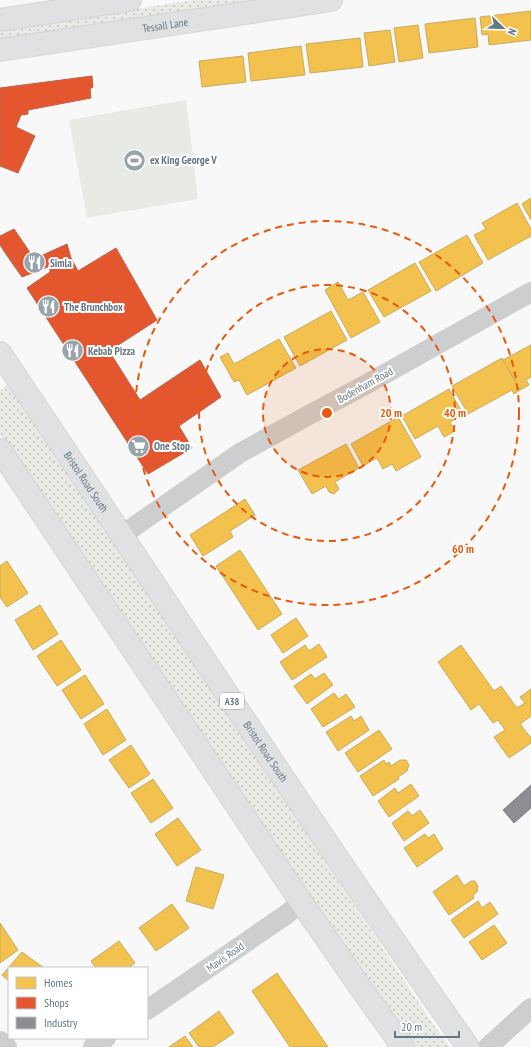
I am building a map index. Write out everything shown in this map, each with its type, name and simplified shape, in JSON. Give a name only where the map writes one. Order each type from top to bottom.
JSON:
[{"type":"main road","points":[[0,20],[130,0]]},
{"type":"main road","name":"Tessall Lane","points":[[0,50],[331,0]]},
{"type":"main road","name":"Bristol Road South","points":[[0,354],[327,843],[468,1047]]},
{"type":"main road","points":[[0,450],[302,902],[403,1047]]},
{"type":"street","name":"Bodenham Road","points":[[122,535],[240,453],[531,292]]},
{"type":"street","name":"Mavis Road","points":[[148,1009],[287,914],[302,902]]},
{"type":"street","points":[[488,1047],[531,1008]]},
{"type":"street","points":[[93,1047],[105,1039]]},
{"type":"street","points":[[0,1041],[7,1047]]},
{"type":"shaded area","points":[[194,0],[291,0],[0,40],[0,30]]},
{"type":"shaded area","name":"ex King George V","points":[[186,100],[198,199],[87,218],[69,120]]},
{"type":"shaded area","points":[[8,384],[431,1021],[450,1047],[414,1047],[390,1017],[40,496],[0,434],[0,390]]},
{"type":"building: Homes","points":[[531,11],[531,40],[489,45],[488,34],[482,35],[480,17]]},
{"type":"building: Homes","points":[[475,18],[478,47],[429,53],[425,24]]},
{"type":"building: Homes","points":[[418,25],[423,58],[399,62],[394,28]]},
{"type":"building: Homes","points":[[390,30],[395,62],[369,66],[364,33]]},
{"type":"building: Homes","points":[[360,38],[363,67],[310,73],[306,44]]},
{"type":"building: Homes","points":[[301,46],[305,75],[251,81],[248,53]]},
{"type":"building: Homes","points":[[243,56],[246,82],[202,87],[199,61]]},
{"type":"building: Homes","points":[[531,198],[531,220],[522,204]]},
{"type":"building: Homes","points":[[517,203],[531,229],[531,236],[488,260],[474,235],[486,229],[482,223]]},
{"type":"building: Homes","points":[[467,235],[483,263],[436,291],[419,262]]},
{"type":"building: Homes","points":[[415,263],[431,291],[384,317],[368,290]]},
{"type":"building: Homes","points":[[338,282],[348,300],[363,292],[380,322],[351,338],[325,290]]},
{"type":"building: Homes","points":[[331,311],[347,340],[300,366],[284,337]]},
{"type":"building: Homes","points":[[279,339],[296,368],[247,395],[239,380],[234,382],[220,357],[228,353],[234,364]]},
{"type":"building: Homes","points":[[531,345],[531,377],[526,380],[529,385],[520,390],[503,360]]},
{"type":"building: Homes","points":[[502,358],[520,390],[514,394],[512,390],[468,414],[452,386]]},
{"type":"building: Homes","points":[[449,389],[463,414],[450,422],[455,431],[444,437],[438,426],[415,439],[402,416]]},
{"type":"building: Homes","points":[[398,417],[421,457],[396,471],[392,464],[383,469],[377,458],[363,466],[351,444]]},
{"type":"building: Homes","points":[[346,444],[359,468],[335,482],[339,489],[334,494],[329,492],[326,486],[312,494],[298,470]]},
{"type":"building: Homes","points":[[245,499],[255,515],[230,531],[233,537],[203,556],[190,535]]},
{"type":"building: Homes","points":[[240,550],[282,614],[258,630],[216,566]]},
{"type":"building: Homes","points":[[7,561],[28,593],[7,607],[0,597],[0,566]]},
{"type":"building: Homes","points":[[40,605],[58,634],[33,650],[15,620]]},
{"type":"building: Homes","points":[[296,618],[308,636],[283,653],[271,635]]},
{"type":"building: Homes","points":[[61,640],[81,670],[57,686],[37,656]]},
{"type":"building: Homes","points":[[319,644],[327,657],[292,680],[280,662],[305,645],[309,651]]},
{"type":"building: Homes","points":[[461,645],[494,691],[501,686],[517,708],[525,703],[520,697],[531,689],[531,716],[520,724],[531,738],[531,743],[509,758],[494,737],[505,730],[498,720],[493,723],[479,704],[471,710],[438,662]]},
{"type":"building: Homes","points":[[324,673],[333,685],[307,704],[294,686],[311,674],[315,679]]},
{"type":"building: Homes","points":[[85,675],[104,704],[81,719],[62,690]]},
{"type":"building: Homes","points":[[334,693],[339,699],[346,694],[355,707],[323,727],[311,709]]},
{"type":"building: Homes","points":[[107,709],[126,740],[103,755],[84,724]]},
{"type":"building: Homes","points":[[351,716],[354,721],[361,716],[369,730],[338,751],[326,732]]},
{"type":"building: Homes","points":[[379,730],[392,749],[358,772],[345,753]]},
{"type":"building: Homes","points":[[131,745],[150,774],[129,788],[109,760]]},
{"type":"building: Homes","points":[[384,760],[386,764],[389,762],[391,766],[400,760],[406,760],[409,765],[407,771],[398,777],[399,779],[373,796],[360,776]]},
{"type":"building: Homes","points":[[153,779],[173,808],[151,823],[131,793]]},
{"type":"building: Homes","points":[[411,784],[419,796],[389,817],[378,801],[395,788],[398,793]]},
{"type":"building: Homes","points":[[420,810],[429,823],[404,841],[392,823],[408,811],[412,816]]},
{"type":"building: Homes","points":[[178,818],[201,850],[177,866],[155,834]]},
{"type":"building: Homes","points":[[425,834],[428,838],[434,834],[443,849],[417,867],[404,848]]},
{"type":"building: Homes","points":[[196,867],[224,875],[213,909],[186,901]]},
{"type":"building: Homes","points":[[457,875],[464,886],[471,881],[475,881],[478,886],[477,892],[473,895],[474,898],[449,915],[433,892]]},
{"type":"building: Homes","points":[[478,901],[482,908],[490,902],[498,914],[464,938],[451,920]]},
{"type":"building: Homes","points":[[172,904],[189,928],[156,951],[139,928]]},
{"type":"building: Homes","points":[[0,923],[18,950],[0,963]]},
{"type":"building: Homes","points":[[494,925],[507,943],[482,960],[469,942]]},
{"type":"building: Homes","points":[[119,941],[135,963],[129,967],[95,967],[91,961]]},
{"type":"building: Homes","points":[[22,952],[43,967],[9,967]]},
{"type":"building: Homes","points":[[8,968],[8,980],[2,975]]},
{"type":"building: Homes","points":[[277,973],[328,1047],[290,1047],[252,991]]},
{"type":"building: Homes","points":[[219,1011],[234,1033],[213,1047],[199,1047],[189,1033]]},
{"type":"building: Homes","points":[[185,1036],[193,1047],[169,1047]]},
{"type":"building: Shops","points":[[92,76],[93,87],[90,89],[91,98],[28,110],[28,114],[21,115],[16,127],[35,136],[18,173],[0,166],[0,88]]},
{"type":"building: Shops","points":[[14,229],[27,248],[10,260],[0,245],[0,236]]},
{"type":"building: Shops","name":"Simla","points":[[67,244],[71,258],[22,277],[10,260],[27,248],[34,259]]},
{"type":"building: Shops","points":[[116,248],[157,320],[109,351],[140,400],[200,360],[221,397],[179,426],[192,448],[148,474],[27,288],[50,272],[50,266],[71,258],[78,271]]},
{"type":"building: Industry","points":[[531,785],[531,808],[514,823],[503,810]]},
{"type":"place","name":"ex King George V","points":[[135,160]]},
{"type":"place","name":"Simla","points":[[35,263]]},
{"type":"place","name":"The Brunchbox","points":[[49,307]]},
{"type":"place","name":"Kebab Pizza","points":[[73,351]]},
{"type":"place","name":"One Stop","points":[[139,446]]}]
